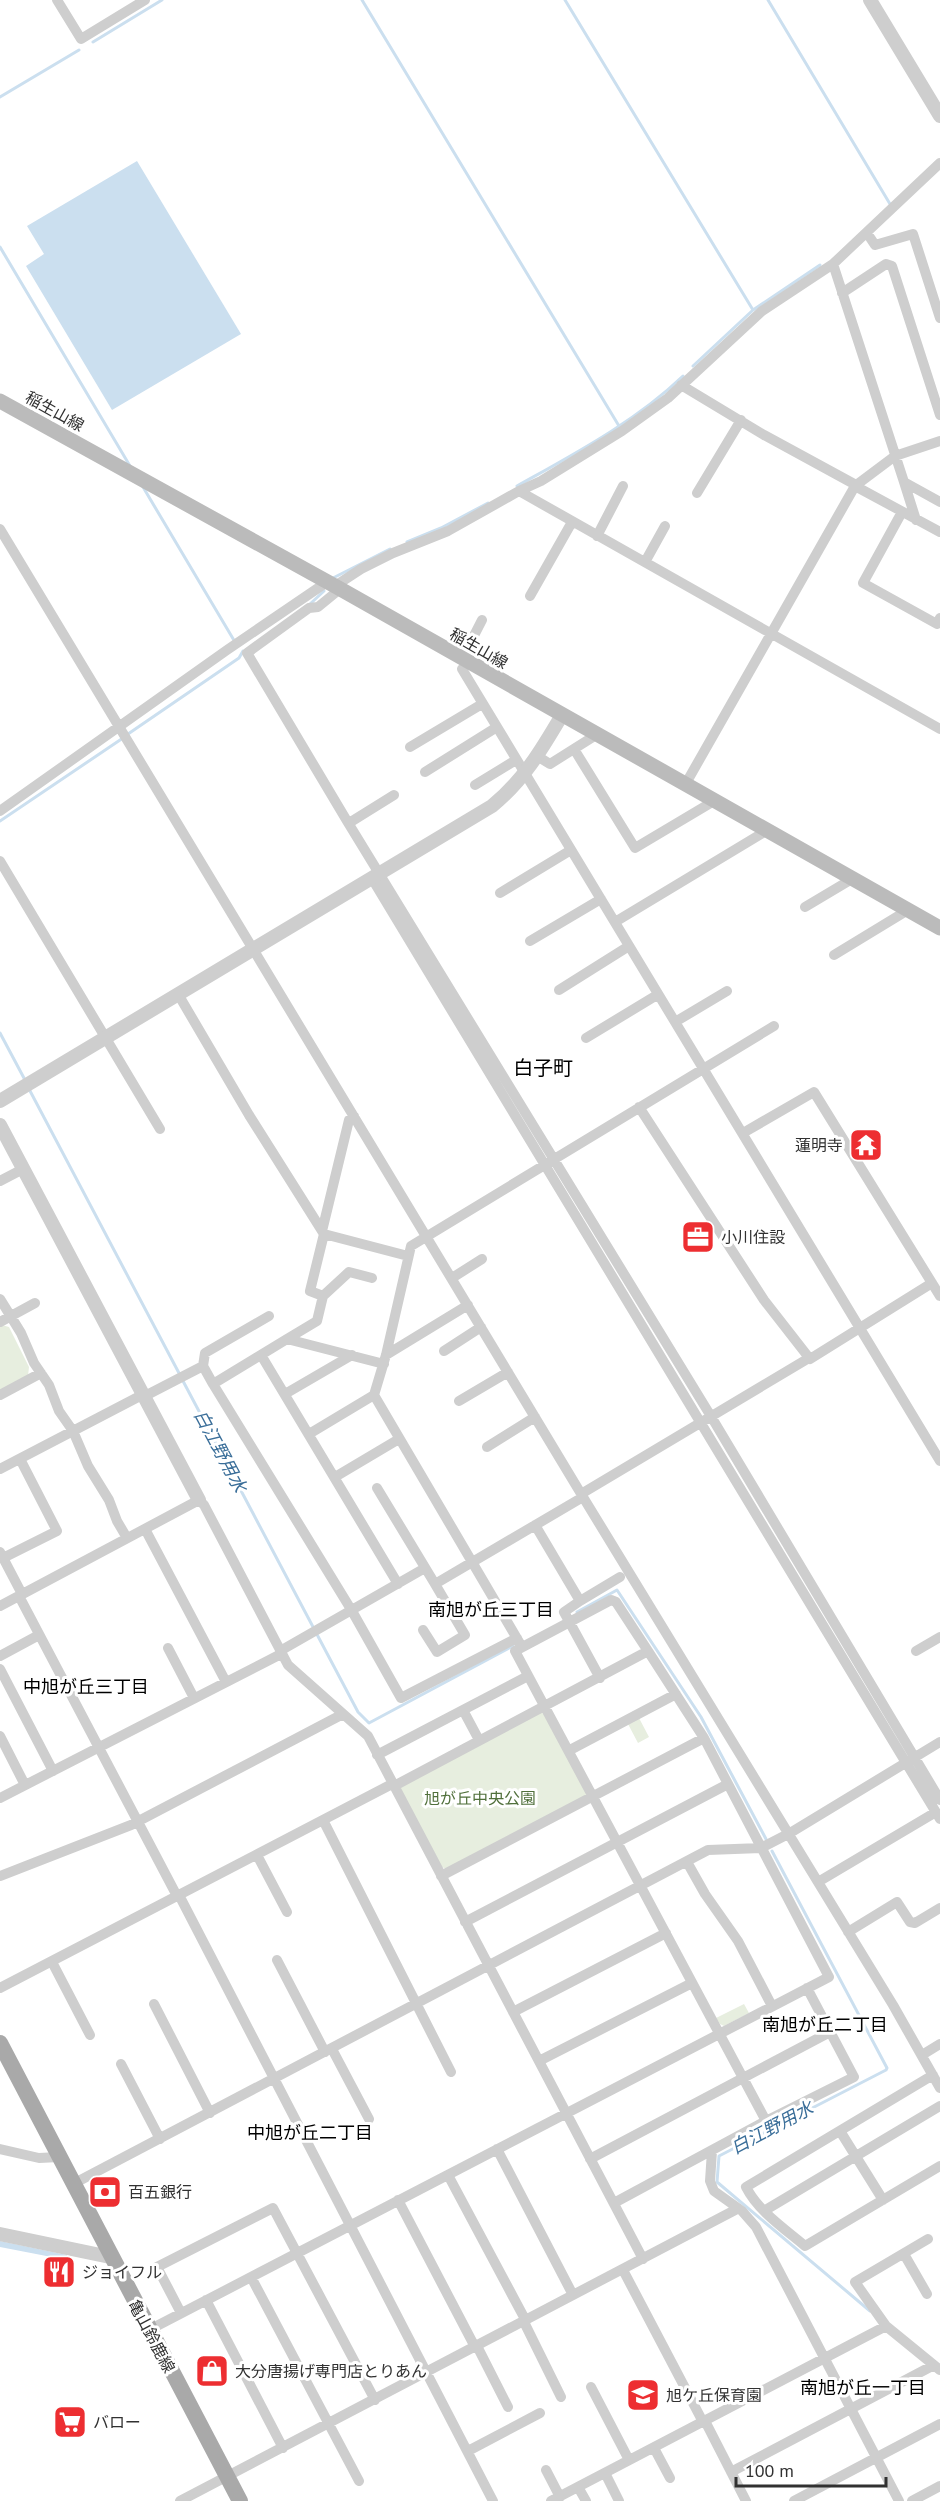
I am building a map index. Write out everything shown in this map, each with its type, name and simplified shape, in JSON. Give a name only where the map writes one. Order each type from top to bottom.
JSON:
[{"type":"main road","name":"稲生山線","points":[[0,400],[334,586],[462,664],[562,716],[940,928]]},
{"type":"main road","name":"亀山鈴鹿線","points":[[0,2043],[110,2257],[240,2501]]},
{"type":"street","points":[[57,0],[81,39],[145,0]]},
{"type":"street","points":[[870,0],[940,116]]},
{"type":"street","points":[[0,810],[120,728],[246,637],[361,569],[393,553],[462,525],[584,456],[668,398],[762,311],[834,264],[940,163]]},
{"type":"street","points":[[867,233],[874,245],[913,234],[940,318]]},
{"type":"street","points":[[834,264],[916,519]]},
{"type":"street","points":[[842,293],[886,264],[892,266],[940,415]]},
{"type":"street","points":[[681,385],[940,532]]},
{"type":"street","points":[[697,493],[741,420]]},
{"type":"street","points":[[685,785],[855,485],[895,456],[940,441]]},
{"type":"street","points":[[904,482],[940,502]]},
{"type":"street","points":[[597,536],[623,486]]},
{"type":"street","points":[[519,491],[940,729]]},
{"type":"street","points":[[902,512],[863,583],[937,624],[940,618]]},
{"type":"street","points":[[530,596],[572,522]]},
{"type":"street","points":[[645,562],[665,526]]},
{"type":"street","points":[[0,529],[582,1495],[790,1833],[940,2088]]},
{"type":"street","points":[[334,586],[318,607],[309,608],[247,653],[349,823],[376,874],[910,1760],[938,1815],[818,1882]]},
{"type":"street","points":[[482,620],[462,664],[482,704],[940,1461]]},
{"type":"street","points":[[410,747],[482,704]]},
{"type":"street","points":[[0,1101],[492,806],[525,774],[562,716]]},
{"type":"street","points":[[425,772],[496,727]]},
{"type":"street","points":[[537,756],[550,764],[596,735]]},
{"type":"street","points":[[574,749],[635,848],[714,801]]},
{"type":"street","points":[[475,785],[516,760]]},
{"type":"street","points":[[349,823],[394,795]]},
{"type":"street","points":[[615,922],[766,831]]},
{"type":"street","points":[[500,893],[571,850]]},
{"type":"street","points":[[0,861],[160,1129]]},
{"type":"street","points":[[805,908],[852,879]]},
{"type":"street","points":[[530,941],[601,899]]},
{"type":"street","points":[[834,955],[908,910]]},
{"type":"street","points":[[559,990],[629,946]]},
{"type":"street","points":[[675,1022],[727,991]]},
{"type":"street","points":[[178,994],[249,1115],[323,1233],[408,1256]]},
{"type":"street","points":[[586,1038],[657,994]]},
{"type":"street","points":[[309,1434],[374,1395],[385,1359],[411,1246],[774,1026]]},
{"type":"street","points":[[743,1133],[814,1092],[940,1296]]},
{"type":"street","points":[[639,1107],[764,1300],[809,1358]]},
{"type":"street","points":[[323,1296],[310,1291],[349,1120],[354,1116]]},
{"type":"street","points":[[0,1125],[288,1665],[368,1736],[644,2259]]},
{"type":"street","points":[[0,1181],[23,1169]]},
{"type":"street","points":[[452,1278],[482,1259]]},
{"type":"street","points":[[213,1384],[317,1321],[323,1296],[349,1272],[372,1278]]},
{"type":"street","points":[[435,1584],[810,1359],[932,1283]]},
{"type":"street","points":[[0,1299],[49,1385],[59,1411],[73,1431],[88,1466],[109,1500],[127,1538]]},
{"type":"street","points":[[0,1322],[35,1303]]},
{"type":"street","points":[[286,1339],[352,1355],[385,1359],[468,1305]]},
{"type":"street","points":[[150,2330],[829,1977],[704,1738],[616,1602],[611,1600],[570,1622],[401,1698],[352,1611],[203,1366],[205,1353],[269,1316]]},
{"type":"street","points":[[444,1351],[481,1327]]},
{"type":"street","points":[[261,1355],[398,1584]]},
{"type":"street","points":[[285,1394],[352,1355]]},
{"type":"street","points":[[0,1469],[203,1366]]},
{"type":"street","points":[[459,1401],[508,1372]]},
{"type":"street","points":[[0,1395],[41,1373]]},
{"type":"street","points":[[374,1395],[520,1643]]},
{"type":"street","points":[[487,1447],[535,1417]]},
{"type":"street","points":[[335,1477],[399,1438]]},
{"type":"street","points":[[20,1459],[57,1531],[2,1555],[20,1595],[428,2372],[493,2501]]},
{"type":"street","points":[[377,1488],[465,1635],[437,1652],[423,1630]]},
{"type":"street","points":[[0,1606],[199,1500]]},
{"type":"street","points":[[535,1525],[580,1601]]},
{"type":"street","points":[[145,1528],[226,1682]]},
{"type":"street","points":[[0,1798],[226,1682],[425,1568]]},
{"type":"street","points":[[600,1678],[564,1612],[620,1577]]},
{"type":"street","points":[[0,1656],[39,1635]]},
{"type":"street","points":[[916,1651],[940,1637]]},
{"type":"street","points":[[520,1643],[515,1651],[570,1750],[766,2121]]},
{"type":"street","points":[[168,1648],[194,1698]]},
{"type":"street","points":[[0,1988],[546,1707],[648,1651]]},
{"type":"street","points":[[0,1669],[53,1771]]},
{"type":"street","points":[[377,1755],[528,1676]]},
{"type":"street","points":[[570,1750],[676,1694]]},
{"type":"street","points":[[463,1710],[479,1740]]},
{"type":"street","points":[[0,1876],[138,1822],[343,1714]]},
{"type":"street","points":[[0,1736],[25,1785]]},
{"type":"street","points":[[441,1876],[704,1738]]},
{"type":"street","points":[[73,2184],[708,1850],[761,1848],[790,1833],[940,1742]]},
{"type":"street","points":[[910,1760],[940,1800]]},
{"type":"street","points":[[465,1922],[728,1784]]},
{"type":"street","points":[[323,1820],[451,2072]]},
{"type":"street","points":[[256,1855],[287,1912]]},
{"type":"street","points":[[687,1862],[705,1894],[738,1941],[772,2006]]},
{"type":"street","points":[[848,1932],[897,1902],[910,1922],[915,1923],[940,1908]]},
{"type":"street","points":[[513,2012],[666,1933]]},
{"type":"street","points":[[277,1960],[369,2119]]},
{"type":"street","points":[[52,1962],[90,2035]]},
{"type":"street","points":[[539,2061],[692,1983]]},
{"type":"street","points":[[614,2204],[766,2121],[854,2077],[807,1988]]},
{"type":"street","points":[[154,2004],[210,2113]]},
{"type":"street","points":[[590,2159],[830,2032]]},
{"type":"street","points":[[922,2055],[940,2044]]},
{"type":"street","points":[[121,2064],[159,2139]]},
{"type":"street","points":[[933,2075],[746,2187],[751,2197],[764,2211],[805,2246],[940,2166]]},
{"type":"street","points":[[764,2211],[940,2106]]},
{"type":"street","points":[[840,2131],[883,2200]]},
{"type":"street","points":[[0,2149],[39,2157],[59,2157]]},
{"type":"street","points":[[497,2149],[573,2295]]},
{"type":"street","points":[[712,2151],[710,2181],[719,2196],[740,2210],[756,2227],[899,2501]]},
{"type":"street","points":[[448,2175],[525,2321],[561,2397]]},
{"type":"street","points":[[180,2501],[740,2210],[751,2197]]},
{"type":"street","points":[[398,2200],[508,2407]]},
{"type":"street","points":[[181,2313],[157,2267],[273,2208],[375,2400]]},
{"type":"street","points":[[0,2234],[110,2257]]},
{"type":"street","points":[[731,2472],[851,2408],[937,2368],[883,2323],[855,2282],[928,2239]]},
{"type":"street","points":[[904,2254],[927,2294]]},
{"type":"street","points":[[623,2270],[746,2501]]},
{"type":"street","points":[[251,2277],[359,2481]]},
{"type":"street","points":[[206,2300],[283,2448]]},
{"type":"street","points":[[546,2470],[556,2499],[826,2358],[883,2323]]},
{"type":"street","points":[[591,2387],[629,2460]]},
{"type":"street","points":[[468,2451],[540,2413]]},
{"type":"street","points":[[794,2501],[940,2424]]},
{"type":"street","points":[[654,2448],[670,2478]]},
{"type":"street","points":[[605,2473],[619,2501]]},
{"type":"street","points":[[912,2501],[940,2486]]},
{"type":"street","points":[[578,2487],[586,2501]]},
{"type":"green space","points":[[0,1326],[9,1327],[29,1367],[28,1376],[0,1391]]},
{"type":"green space","name":"旭が丘中央公園","points":[[541,1712],[546,1716],[586,1796],[446,1869],[440,1866],[399,1790],[401,1786]]},
{"type":"green space","points":[[639,1718],[649,1737],[638,1743],[628,1724]]},
{"type":"green space","points":[[744,2004],[749,2013],[724,2026],[716,2018]]},
{"type":"water","points":[[137,161],[241,334],[112,410],[26,266],[44,254],[27,226]]},
{"type":"water","points":[[0,2241],[67,2255],[67,2260],[0,2247]]},
{"type":"waterway","points":[[93,42],[162,0]]},
{"type":"waterway","points":[[362,0],[619,426]]},
{"type":"waterway","points":[[565,0],[753,310]]},
{"type":"waterway","points":[[768,0],[890,204]]},
{"type":"waterway","points":[[0,97],[79,50]]},
{"type":"waterway","points":[[0,247],[130,466]]},
{"type":"waterway","points":[[693,366],[753,310],[820,265]]},
{"type":"waterway","points":[[517,486],[624,423],[683,376]]},
{"type":"waterway","points":[[143,487],[235,642]]},
{"type":"waterway","points":[[407,542],[441,528],[488,503]]},
{"type":"waterway","points":[[333,578],[390,549]]},
{"type":"waterway","points":[[310,604],[324,591]]},
{"type":"waterway","points":[[128,734],[239,658],[243,651]]},
{"type":"waterway","points":[[0,821],[123,738]]},
{"type":"waterway","name":"白江野用水","points":[[0,1033],[25,1080]]},
{"type":"waterway","name":"白江野用水","points":[[29,1089],[180,1375]]},
{"type":"waterway","name":"白江野用水","points":[[183,1381],[358,1712],[369,1723],[513,1646]]},
{"type":"waterway","name":"白江野用水","points":[[577,1612],[617,1590],[701,1717],[766,1839]]},
{"type":"waterway","name":"白江野用水","points":[[772,1851],[887,2068],[719,2156],[717,2182],[870,2311]]},
{"type":"place","name":"蓮明寺","points":[[866,1145]]},
{"type":"place","name":"小川住設","points":[[698,1237]]},
{"type":"place","name":"百五銀行","points":[[105,2192]]},
{"type":"place","name":"ジョイフル","points":[[59,2272]]},
{"type":"place","name":"大分唐揚げ専門店とりあん","points":[[212,2371]]},
{"type":"place","name":"旭ケ丘保育園","points":[[643,2395]]},
{"type":"place","name":"バロー","points":[[70,2422]]},
{"type":"district","name":"白子町","points":[[543,1068]]},
{"type":"district","name":"南旭が丘三丁目","points":[[491,1610]]},
{"type":"district","name":"中旭が丘三丁目","points":[[86,1687]]},
{"type":"district","name":"南旭が丘二丁目","points":[[825,2025]]},
{"type":"district","name":"中旭が丘二丁目","points":[[310,2133]]},
{"type":"district","name":"南旭が丘一丁目","points":[[863,2388]]}]
